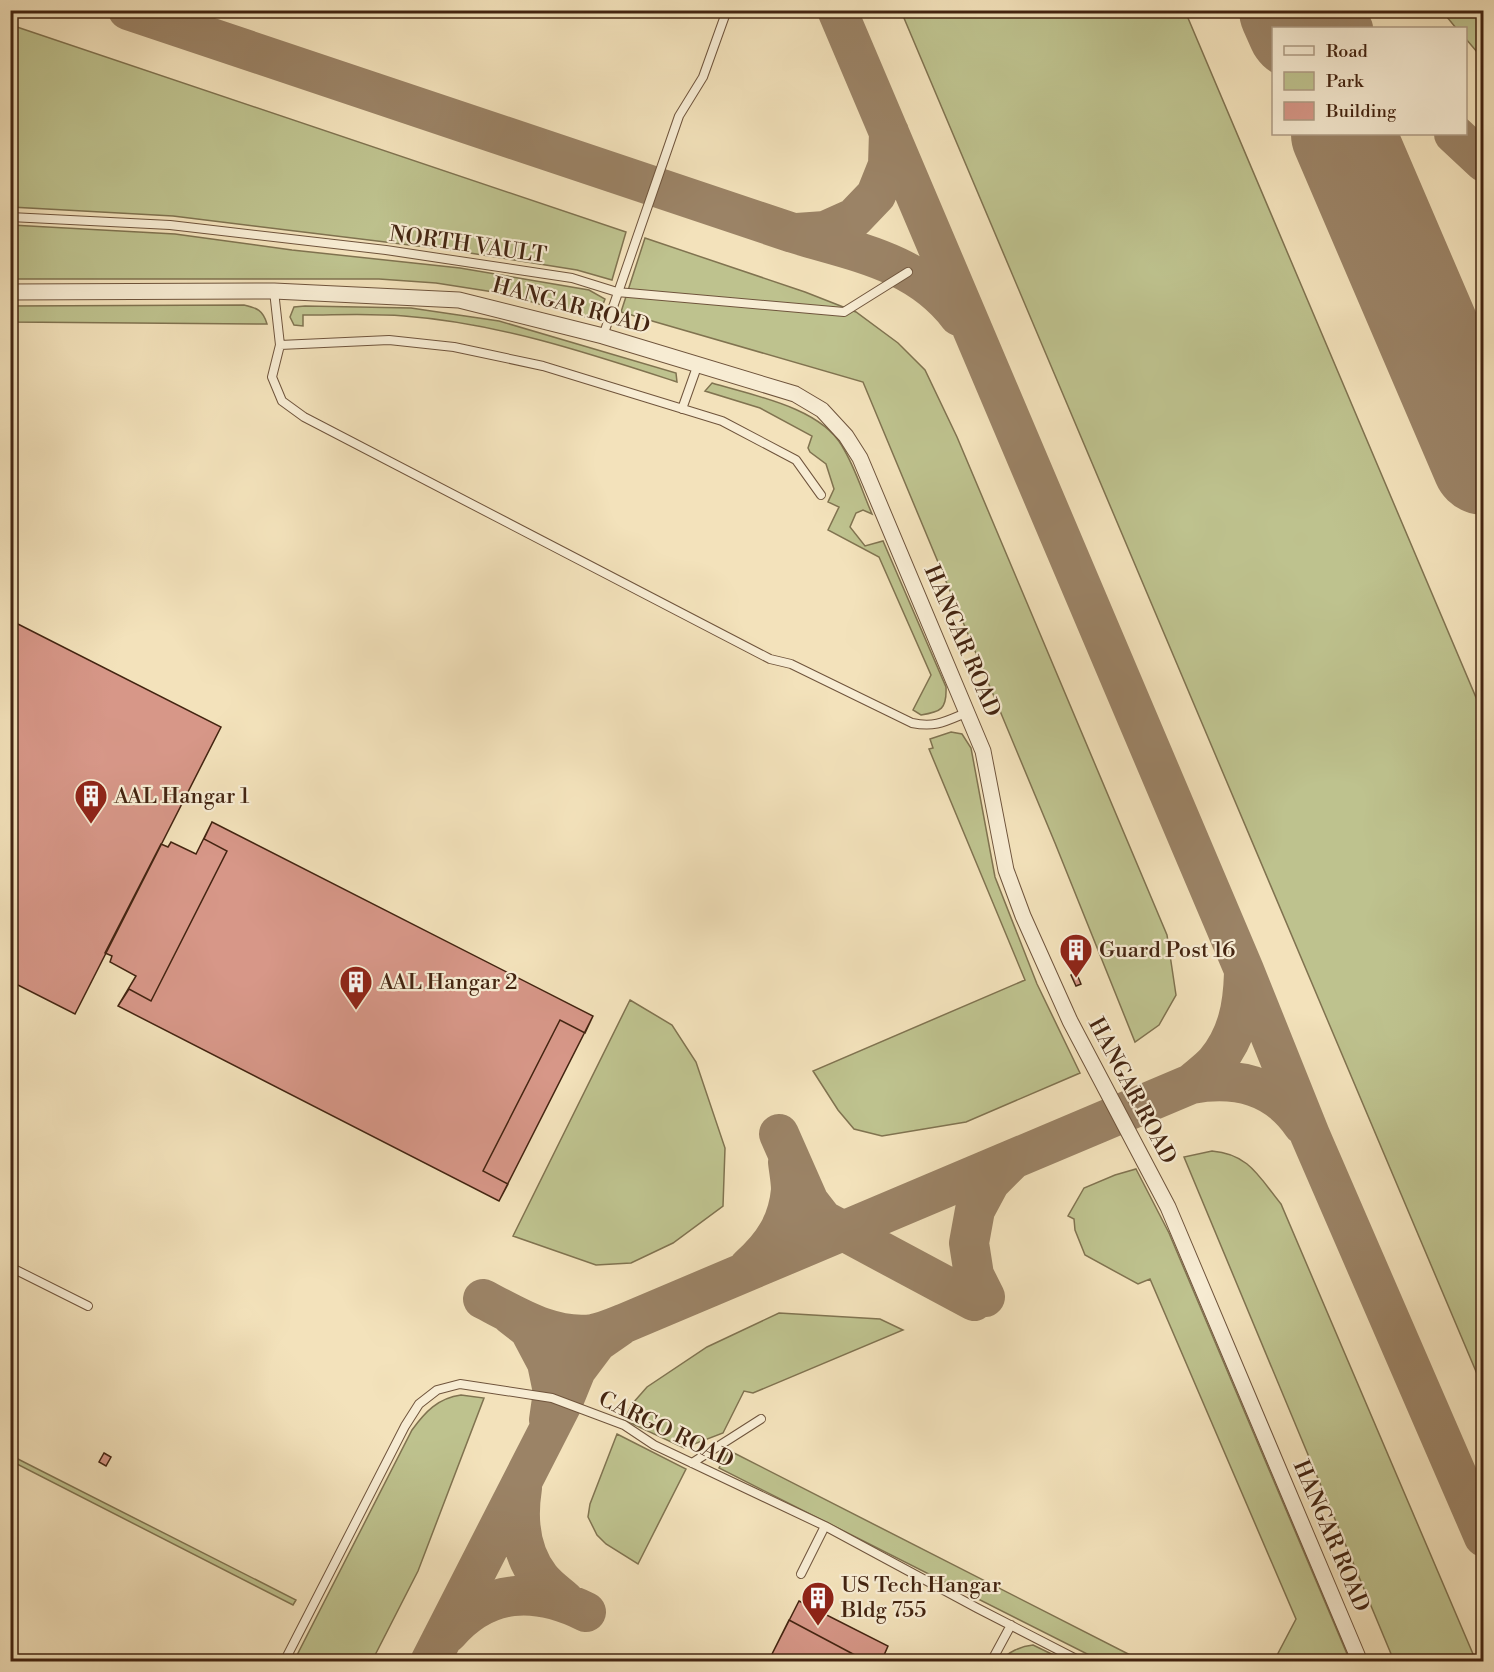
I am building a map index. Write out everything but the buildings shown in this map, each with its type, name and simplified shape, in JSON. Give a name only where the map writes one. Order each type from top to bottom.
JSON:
[{"type":"street","name":"HANGAR ROAD","points":[[10,292],[274,291],[459,300],[603,336],[698,364],[795,394],[822,410],[846,436],[860,458],[983,751],[1006,870],[1023,916],[1070,1021],[1168,1206],[1360,1662]]},
{"type":"lane","points":[[603,336],[679,116],[703,78],[728,10]]},
{"type":"lane","name":"NORTH VAULT","points":[[10,217],[170,225],[386,250],[572,278],[617,292],[844,312],[908,272]]},
{"type":"lane","points":[[274,291],[280,345],[272,377],[282,400],[304,417],[770,660],[791,664],[912,723],[926,726],[939,724],[968,712]]},
{"type":"lane","points":[[280,345],[388,340],[454,347],[543,366],[723,421],[796,460],[822,495]]},
{"type":"lane","points":[[682,409],[698,364]]},
{"type":"lane","points":[[10,1267],[88,1306]]},
{"type":"lane","name":"CARGO ROAD","points":[[284,1662],[405,1426],[419,1404],[437,1390],[460,1384],[552,1398],[624,1425],[654,1445],[825,1526],[1082,1662]]},
{"type":"lane","points":[[692,1463],[761,1419]]},
{"type":"lane","points":[[801,1574],[825,1526]]},
{"type":"lane","points":[[991,1662],[1011,1625]]},
{"type":"green space","points":[[901,11],[1185,11],[1483,714],[1483,1388]]},
{"type":"green space","points":[[1442,11],[1483,11],[1483,59],[1467,40],[1467,27],[1455,27]]},
{"type":"green space","points":[[11,25],[626,232],[612,280],[577,270],[451,250],[173,216],[11,207]]},
{"type":"green space","points":[[11,225],[175,234],[292,250],[460,268],[589,290],[605,299],[599,315],[592,319],[500,293],[436,283],[379,279],[11,279]]},
{"type":"green space","points":[[645,238],[805,292],[856,312],[898,343],[925,370],[957,437],[1167,935],[1176,995],[1159,1025],[1135,1042],[1055,843],[863,382],[621,312]]},
{"type":"green space","points":[[244,305],[259,310],[267,324],[11,322],[11,306]]},
{"type":"green space","points":[[294,307],[411,308],[499,321],[676,373],[677,382],[610,360],[474,325],[404,316],[303,315],[303,326],[294,325],[290,317]]},
{"type":"green space","points":[[712,383],[783,404],[801,412],[818,421],[842,446],[855,471],[872,514],[863,510],[856,513],[850,527],[865,546],[883,541],[946,687],[944,705],[938,711],[921,715],[913,710],[931,675],[879,557],[828,530],[839,507],[828,502],[834,489],[826,464],[808,448],[812,436],[760,408],[705,391]]},
{"type":"green space","points":[[951,732],[962,734],[971,748],[995,877],[1037,984],[1080,1073],[966,1122],[882,1136],[854,1129],[838,1110],[813,1071],[1025,980],[929,749],[933,748],[930,739]]},
{"type":"green space","points":[[630,1000],[672,1025],[696,1062],[725,1148],[723,1206],[673,1243],[631,1263],[596,1265],[513,1236]]},
{"type":"green space","points":[[1212,1151],[1225,1153],[1244,1162],[1259,1176],[1281,1204],[1476,1661],[1394,1661],[1184,1157]]},
{"type":"green space","points":[[1136,1169],[1169,1233],[1350,1661],[1274,1661],[1296,1619],[1150,1279],[1138,1284],[1085,1255],[1075,1230],[1074,1219],[1068,1216],[1084,1188]]},
{"type":"green space","points":[[779,1313],[880,1319],[903,1330],[753,1393],[744,1391],[723,1433],[684,1448],[624,1420],[633,1403],[647,1387],[707,1347]]},
{"type":"green space","points":[[461,1395],[484,1398],[418,1571],[372,1661],[294,1661],[412,1430],[433,1407],[445,1399]]},
{"type":"green space","points":[[617,1434],[686,1469],[638,1564],[606,1544],[597,1535],[588,1517],[590,1504]]},
{"type":"green space","points":[[729,1451],[1142,1661],[1101,1661],[719,1468]]},
{"type":"green space","points":[[10,1455],[296,1600],[293,1605],[11,1461]]},
{"type":"green space","points":[[1033,1645],[1066,1661],[1001,1661],[1015,1650]]},
{"type":"taxiway","points":[[128,10],[793,233],[884,261],[924,282],[959,316]]},
{"type":"taxiway","points":[[837,10],[1244,970],[1310,1135],[1484,1537]]},
{"type":"taxiway","points":[[1337,10],[1352,27]]},
{"type":"taxiway","points":[[797,233],[825,231],[854,218],[876,195],[888,165],[889,132]]},
{"type":"taxiway","points":[[1455,135],[1484,162]]},
{"type":"taxiway","points":[[1464,418],[1484,453]]},
{"type":"taxiway","points":[[1191,1084],[1216,1062],[1230,1041],[1241,1009],[1244,973]]},
{"type":"taxiway","points":[[483,1299],[549,1330],[578,1335],[601,1332],[1191,1084],[1224,1081],[1254,1086],[1280,1101],[1303,1125]]},
{"type":"taxiway","points":[[779,1134],[809,1202],[823,1220],[974,1301]]},
{"type":"taxiway","points":[[985,1297],[974,1275],[969,1243],[975,1210],[990,1182],[1012,1160]]},
{"type":"taxiway","points":[[749,1267],[772,1242],[787,1213],[791,1190],[788,1162]]},
{"type":"taxiway","points":[[511,1315],[529,1329],[547,1363],[553,1392],[549,1420]]},
{"type":"taxiway","points":[[430,1662],[563,1402],[576,1370],[597,1342],[620,1326]]},
{"type":"taxiway","points":[[522,1488],[520,1524],[524,1547],[533,1568],[543,1581],[565,1601]]},
{"type":"taxiway","points":[[448,1633],[463,1618],[479,1607],[512,1596],[548,1598],[586,1612]]},
{"type":"runway","points":[[1291,10],[1299,27]]},
{"type":"runway","points":[[1343,135],[1484,463]]},
{"type":"place","name":"AAL Hangar 1","points":[[91,825]]},
{"type":"place","name":"Guard Post 16","points":[[1076,979]]},
{"type":"place","name":"AAL Hangar 2","points":[[356,1011]]},
{"type":"place","name":"US Tech Hangar Bldg 755","points":[[818,1627]]}]
